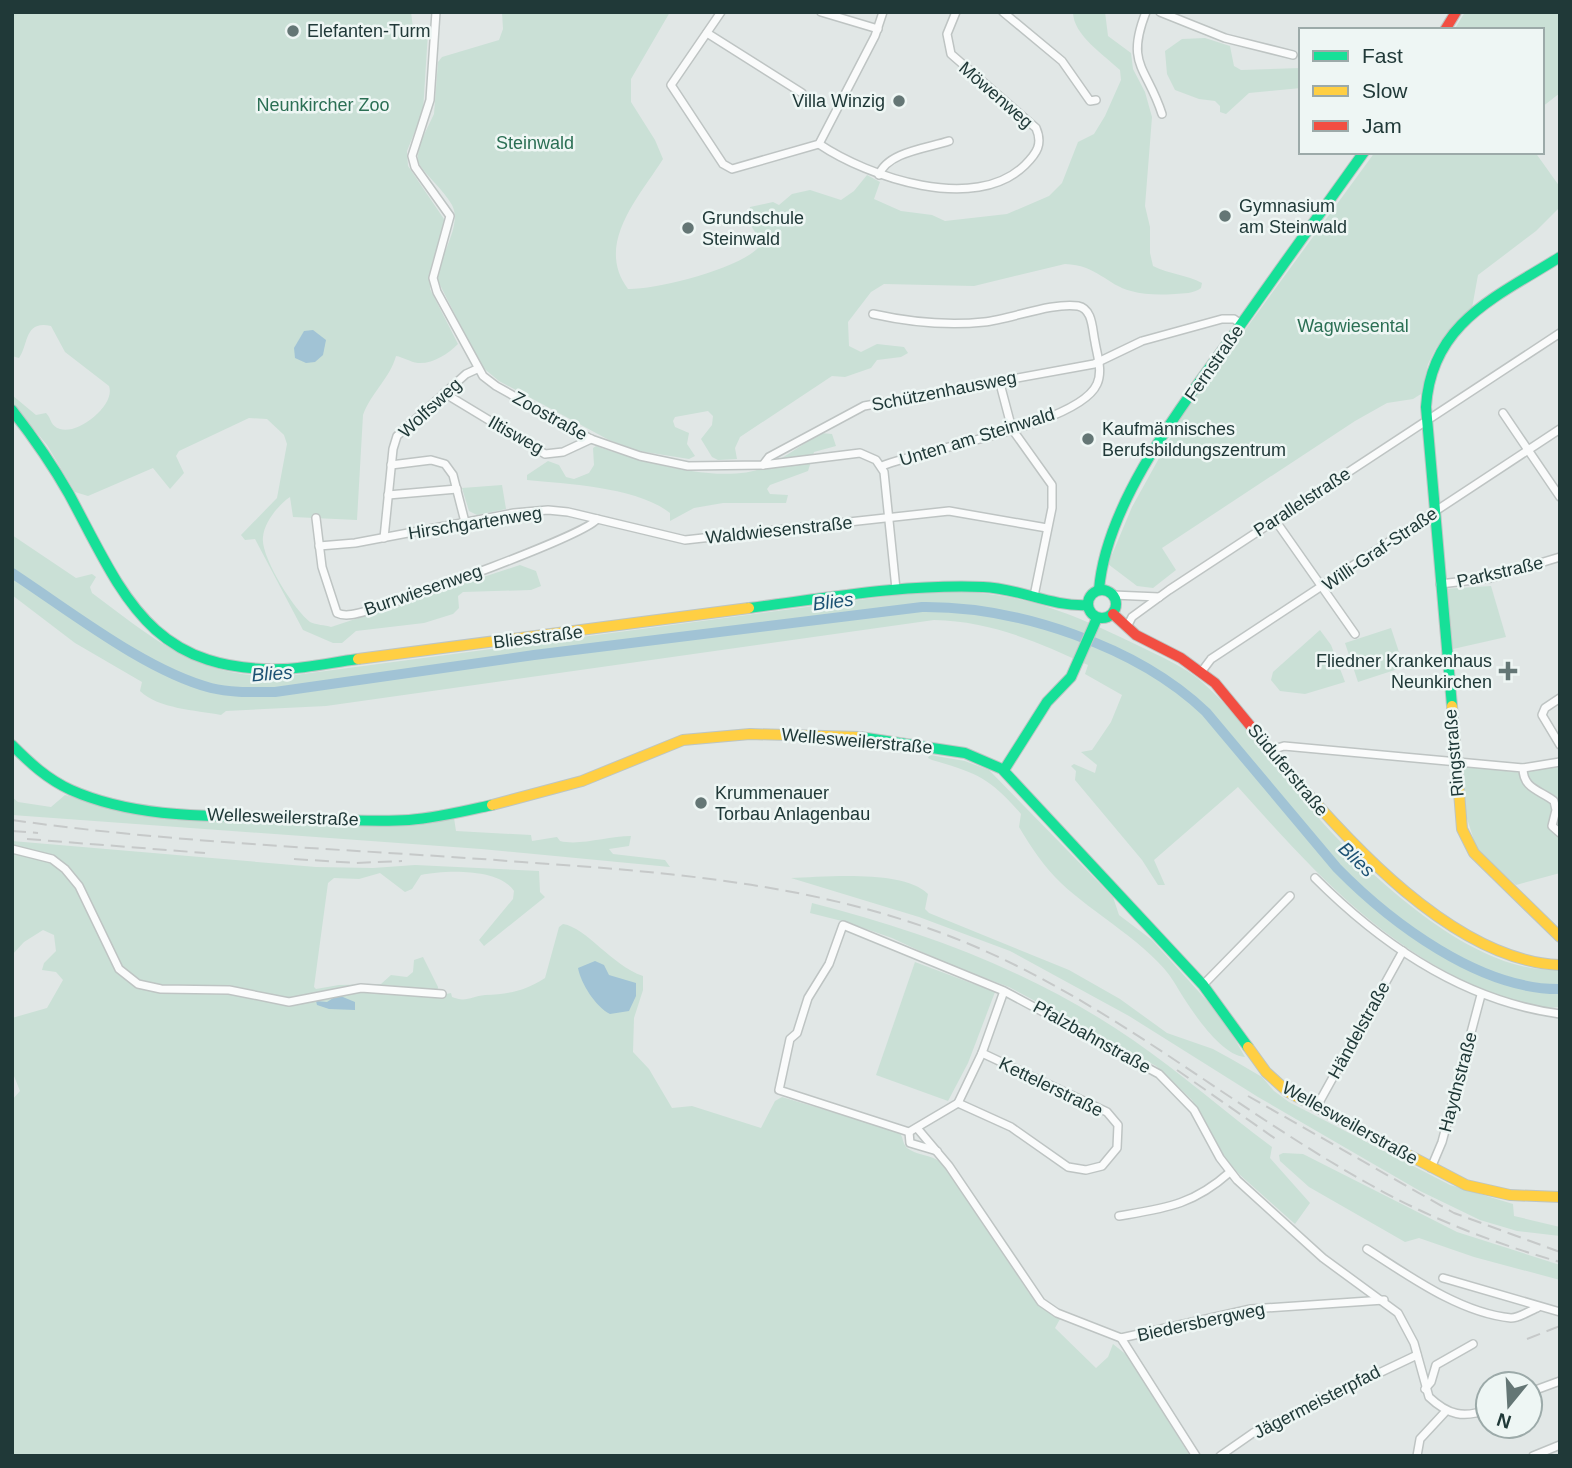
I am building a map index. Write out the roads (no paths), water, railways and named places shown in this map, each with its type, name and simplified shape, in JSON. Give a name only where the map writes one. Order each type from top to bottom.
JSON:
[{"type":"street","name":"Zoostraße","points":[[436,12],[430,100],[412,156],[415,167],[450,216],[433,278],[477,369],[496,386],[591,439],[640,456],[688,466],[763,465],[852,453],[871,456],[882,466]]},
{"type":"street","points":[[721,12],[671,85],[723,164],[732,169],[742,169],[819,144],[878,29],[883,12]]},
{"type":"street","points":[[821,12],[878,29]]},
{"type":"street","name":"Möwenweg","points":[[819,144],[879,175],[924,186],[968,186],[1009,176],[1021,170],[1036,153],[1041,140],[1036,128],[951,54],[947,34],[956,12]]},
{"type":"street","points":[[1003,12],[1062,61],[1090,101],[1096,100]]},
{"type":"street","points":[[1146,12],[1138,33],[1137,58],[1162,114]]},
{"type":"street","points":[[1160,12],[1225,38],[1293,55]]},
{"type":"street","points":[[1446,28],[1456,12]]},
{"type":"street","points":[[707,33],[802,93]]},
{"type":"street","points":[[879,175],[882,166],[892,159],[949,141]]},
{"type":"street","name":"Fernstraße","points":[[1099,590],[1101,565],[1146,462],[1363,154]]},
{"type":"street","name":"Ringstraße","points":[[1560,257],[1478,311],[1458,329],[1432,366],[1426,421],[1459,815],[1470,847],[1560,935]]},
{"type":"street","points":[[873,314],[915,322],[959,324],[1076,306],[1090,314],[1099,363],[1142,341],[1230,317],[1241,324]]},
{"type":"street","name":"Parallelstraße","points":[[1127,626],[1132,617],[1159,597],[1560,333]]},
{"type":"street","name":"Schützenhausweg","points":[[763,465],[769,457],[864,406],[1099,363]]},
{"type":"street","name":"Unten am Steinwald","points":[[882,466],[1052,416],[1088,397],[1099,378],[1099,363]]},
{"type":"street","name":"Wolfsweg","points":[[384,538],[391,465],[397,436],[466,374],[477,369]]},
{"type":"street","points":[[999,380],[1012,429],[1052,485],[1054,497],[1034,596]]},
{"type":"street","name":"Iltisweg","points":[[444,393],[545,454],[563,452],[591,439]]},
{"type":"street","points":[[1427,394],[1437,406],[1446,408]]},
{"type":"street","name":"Bliesstraße","points":[[12,410],[52,463],[114,585],[136,615],[179,648],[203,660],[240,669],[283,670],[896,589],[954,584],[1034,596],[1067,606],[1088,605]]},
{"type":"street","points":[[1503,413],[1560,498]]},
{"type":"street","name":"Willi-Graf-Straße","points":[[1202,671],[1211,659],[1560,429]]},
{"type":"street","points":[[391,465],[440,461],[450,468],[465,522]]},
{"type":"street","points":[[882,466],[896,589]]},
{"type":"street","points":[[388,495],[457,489]]},
{"type":"street","name":"Hirschgartenweg","points":[[318,546],[384,538],[514,513],[548,510],[597,519],[670,539]]},
{"type":"street","name":"Waldwiesenstraße","points":[[670,539],[706,538],[961,512],[1047,528]]},
{"type":"street","name":"Burrwiesenweg","points":[[316,518],[318,546],[334,608],[346,615],[381,607],[532,551],[589,527],[597,519]]},
{"type":"street","points":[[1275,520],[1356,634]]},
{"type":"street","name":"Parkstraße","points":[[1440,584],[1491,578],[1560,556]]},
{"type":"street","points":[[1097,618],[1088,605],[1092,594],[1099,590],[1113,595],[1159,597]]},
{"type":"street","points":[[1097,618],[1113,614],[1116,604],[1113,595]]},
{"type":"street","points":[[1113,614],[1127,626],[1202,671]]},
{"type":"street","points":[[1004,770],[1047,702],[1071,677],[1097,618]]},
{"type":"street","name":"Süduferstraße","points":[[1202,671],[1325,815],[1390,880],[1475,941],[1517,959],[1545,966],[1559,961]]},
{"type":"street","points":[[1560,698],[1543,711],[1543,718],[1560,745]]},
{"type":"street","name":"Wellesweilerstraße","points":[[12,745],[34,769],[53,782],[117,804],[202,815],[389,821],[444,815],[532,793],[598,775],[668,744],[726,736],[813,734],[897,742],[976,757],[1004,770],[1203,985],[1266,1072],[1288,1092],[1431,1168],[1480,1190],[1510,1195],[1560,1197]]},
{"type":"street","points":[[1271,750],[1284,746],[1523,768],[1560,762]]},
{"type":"street","points":[[1523,768],[1523,778],[1528,786],[1554,801],[1556,810],[1552,826],[1560,833]]},
{"type":"street","points":[[12,849],[52,859],[65,869],[79,886],[119,970],[128,978],[161,989],[229,990],[289,1002],[360,988],[442,994]]},
{"type":"street","points":[[1315,878],[1346,908],[1403,951],[1481,995],[1507,1004],[1560,1014]]},
{"type":"street","points":[[1203,985],[1290,896]]},
{"type":"street","name":"Pfalzbahnstraße","points":[[843,925],[1004,991],[1159,1074],[1194,1110],[1230,1172],[1323,1258],[1384,1300],[1402,1318],[1417,1355],[1425,1389]]},
{"type":"street","name":"Biedersbergweg","points":[[843,925],[829,964],[808,998],[797,1033],[790,1039],[779,1090],[909,1132],[910,1143],[937,1152]]},
{"type":"street","name":"Händelstraße","points":[[1316,1108],[1403,951]]},
{"type":"street","points":[[909,1132],[958,1103],[982,1053],[1004,991]]},
{"type":"street","name":"Haydnstraße","points":[[1431,1168],[1442,1142],[1481,995]]},
{"type":"street","name":"Kettelerstraße","points":[[958,1103],[1011,1126],[1060,1163],[1075,1169],[1100,1166],[1107,1162],[1117,1149],[1118,1125],[1107,1112],[982,1053]]},
{"type":"street","name":"Biedersbergweg","points":[[917,1128],[937,1152],[1041,1302],[1057,1313],[1121,1338],[1251,1309],[1384,1300]]},
{"type":"street","points":[[1119,1216],[1186,1203],[1200,1196],[1230,1172]]},
{"type":"street","points":[[1367,1249],[1434,1291],[1472,1306],[1515,1318],[1537,1308]]},
{"type":"street","points":[[1443,1278],[1537,1308],[1560,1312]]},
{"type":"street","points":[[1121,1338],[1196,1456]]},
{"type":"street","points":[[1473,1344],[1436,1365],[1431,1382],[1425,1389],[1429,1397],[1446,1410],[1466,1416],[1474,1413]]},
{"type":"street","name":"Jägermeisterpfad","points":[[1220,1456],[1253,1433],[1417,1355]]},
{"type":"street","points":[[1417,1456],[1420,1439],[1446,1410]]},
{"type":"street","points":[[1533,1456],[1560,1444]]},
{"type":"water","points":[[313,330],[326,340],[323,355],[315,362],[306,363],[295,358],[294,348],[304,331]]},
{"type":"water","points":[[595,961],[604,965],[609,975],[636,983],[636,996],[629,1011],[610,1014],[590,994],[578,968]]},
{"type":"water","points":[[338,995],[355,1002],[355,1010],[329,1009],[317,1005],[316,1001],[327,1002]]},
{"type":"waterway","name":"Blies","points":[[12,573],[109,638],[161,668],[211,688],[243,692],[275,692],[534,655],[922,607],[997,614],[1035,622],[1074,634],[1111,650],[1178,688],[1206,712],[1337,868],[1410,931],[1469,966],[1499,978],[1530,986],[1560,989]]},
{"type":"railway","points":[[12,820],[139,835],[680,875],[783,890],[885,914],[995,955],[1050,983],[1157,1048],[1315,1152],[1415,1208],[1510,1247],[1560,1262]]},
{"type":"railway","points":[[12,831],[38,833]]},
{"type":"railway","points":[[27,839],[205,853]]},
{"type":"railway","points":[[294,859],[356,863],[402,861]]},
{"type":"railway","points":[[1177,1070],[1280,1142]]},
{"type":"railway","points":[[1248,1096],[1454,1213],[1560,1252]]},
{"type":"railway","points":[[1527,1339],[1560,1326]]},
{"type":"place","name":"Elefanten-Turm","points":[[293,31]]},
{"type":"place","name":"Villa Winzig","points":[[899,101]]},
{"type":"place","name":"Gymnasium am Steinwald","points":[[1225,216]]},
{"type":"place","name":"Grundschule Steinwald","points":[[688,228]]},
{"type":"place","name":"Kaufmännisches Berufsbildungszentrum","points":[[1088,439]]},
{"type":"place","name":"Fliedner Krankenhaus Neunkirchen","points":[[1508,671]]},
{"type":"place","name":"Krummenauer Torbau Anlagenbau","points":[[701,803]]},
{"type":"park label","name":"Neunkircher Zoo","points":[[323,105]]},
{"type":"park label","name":"Steinwald","points":[[535,143]]},
{"type":"park label","name":"Wagwiesental","points":[[1353,326]]}]
